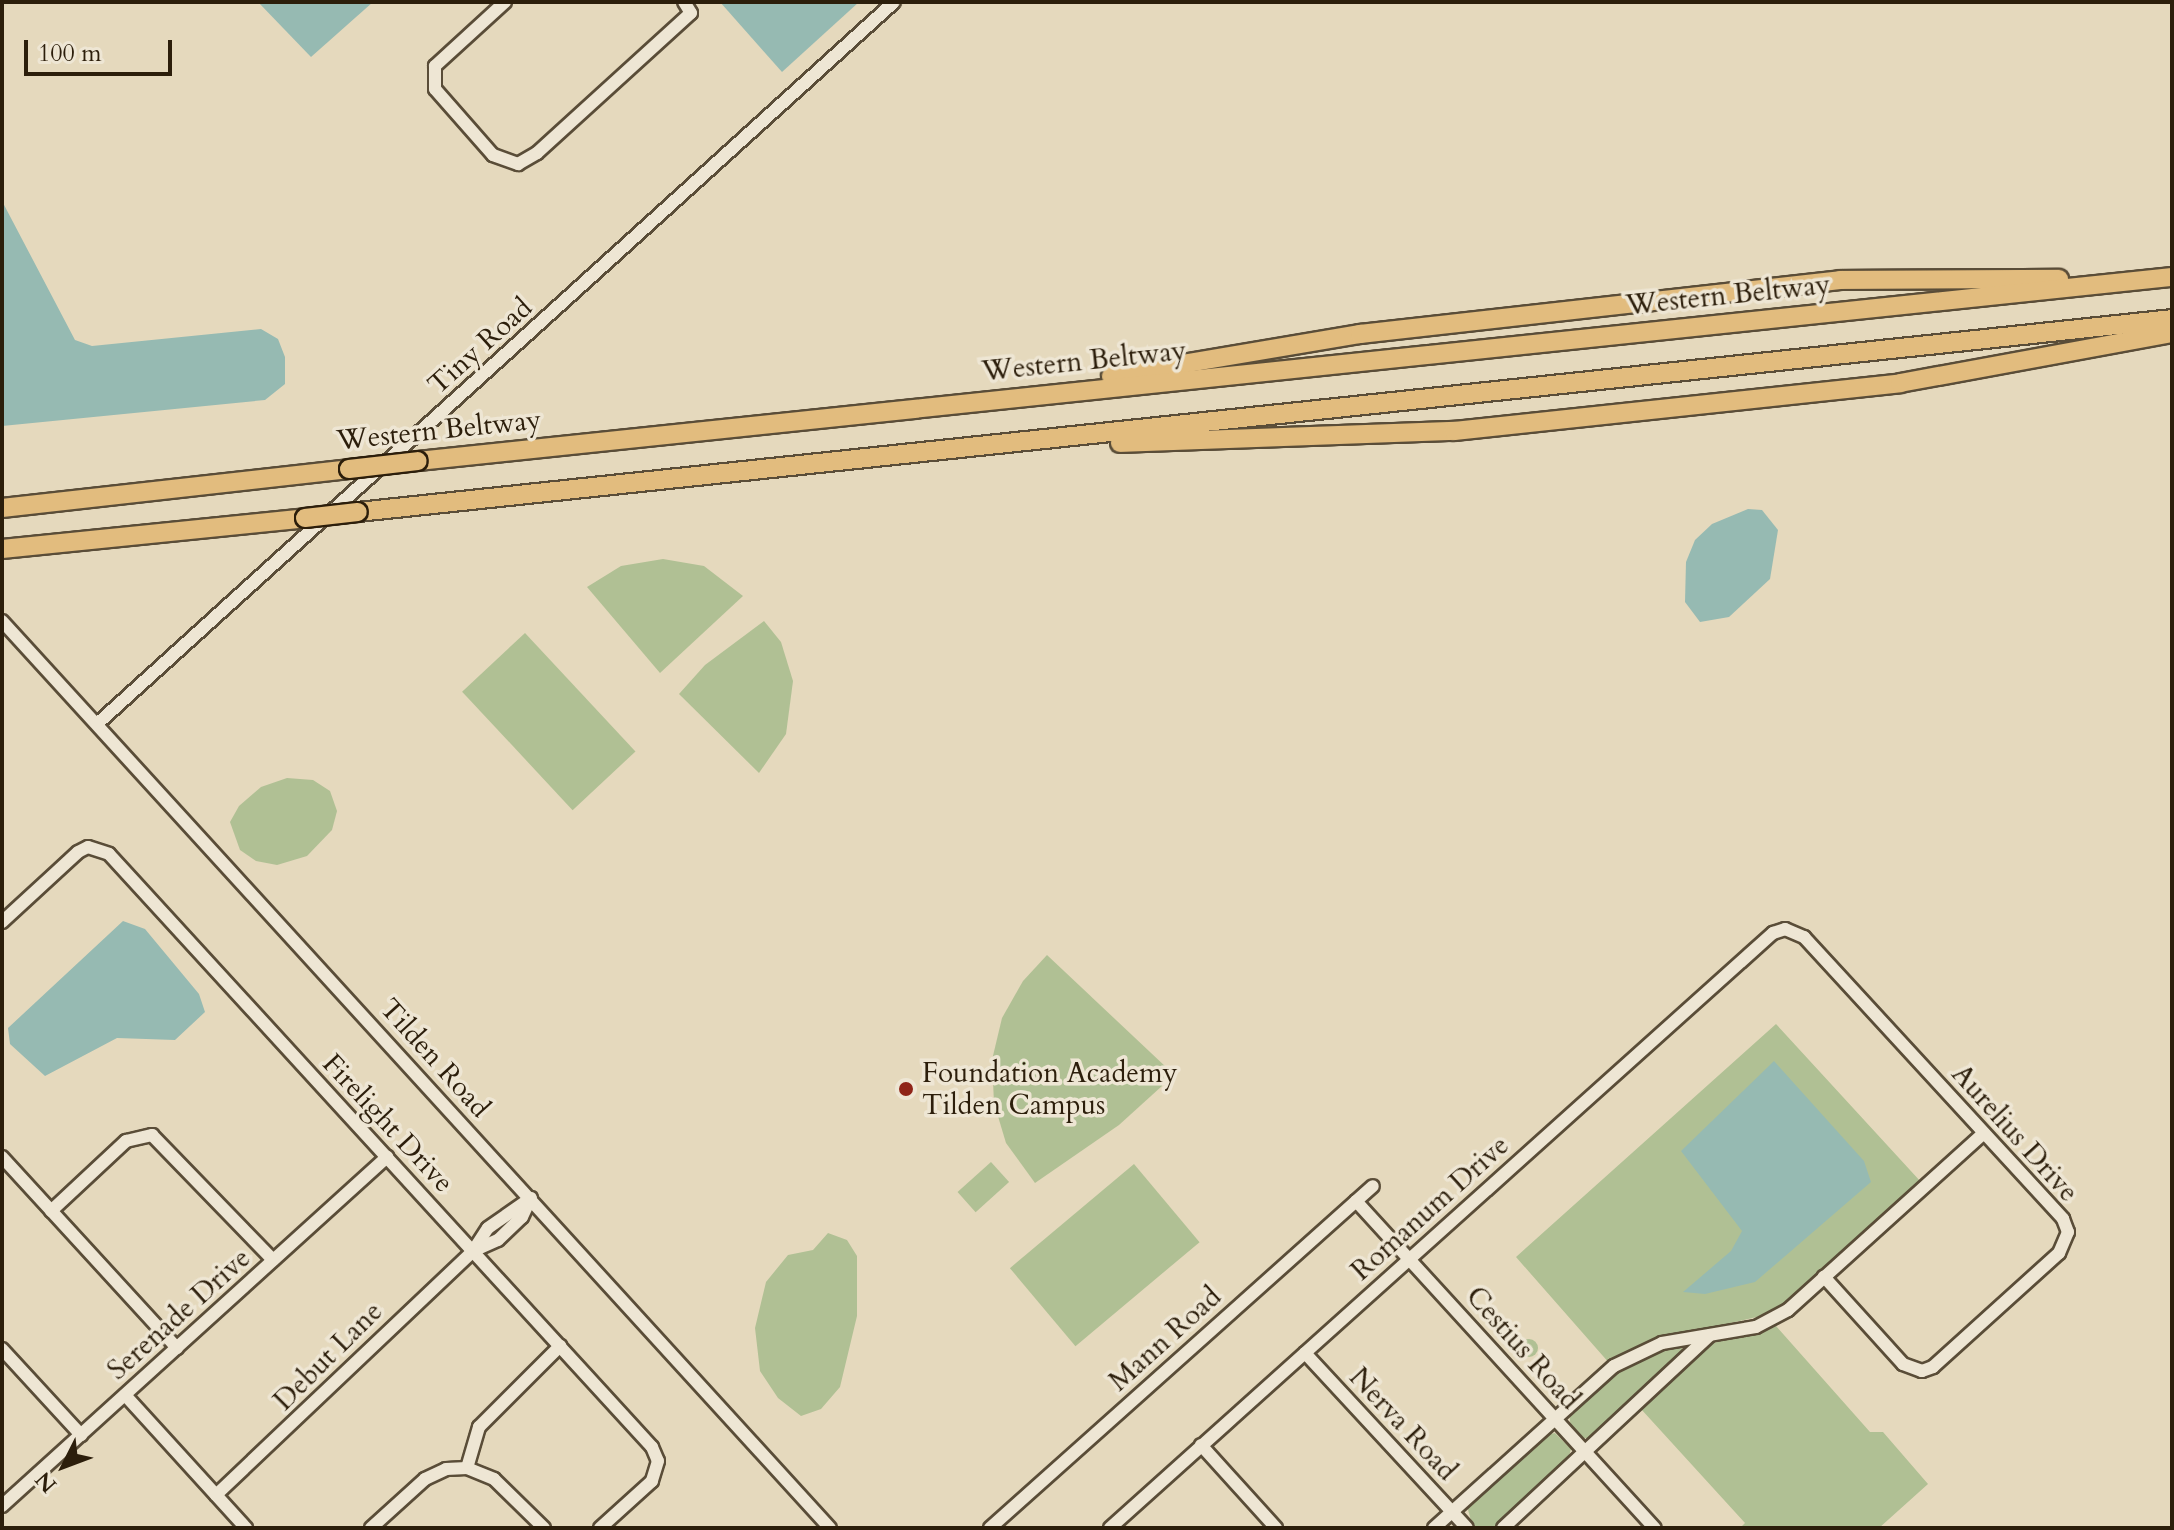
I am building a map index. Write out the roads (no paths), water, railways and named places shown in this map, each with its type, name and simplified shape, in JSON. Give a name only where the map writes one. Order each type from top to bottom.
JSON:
[{"type":"highway","name":"Western Beltway","points":[[2,508],[988,399],[2172,277]]},
{"type":"highway","points":[[988,399],[1360,334],[1840,280],[2133,281]]},
{"type":"highway","points":[[2,549],[1009,445],[2172,319]]},
{"type":"highway","points":[[1009,445],[1314,440],[1454,431],[1900,383],[2172,333]]},
{"type":"street","points":[[505,2],[435,66],[435,89],[493,155],[518,164],[537,153],[687,8]]},
{"type":"street","name":"Tiny Road","points":[[97,724],[894,2]]},
{"type":"street","name":"Tilden Road","points":[[2,621],[830,1528]]},
{"type":"street","name":"Firelight Drive","points":[[2,922],[78,852],[88,847],[109,854],[652,1447],[658,1461],[652,1481],[600,1528]]},
{"type":"street","name":"Aurelius Drive","points":[[1785,929],[1804,937],[2063,1219],[2066,1243],[2048,1264],[1933,1367],[1922,1371],[1903,1364],[1824,1277]]},
{"type":"street","name":"Romanum Drive","points":[[1110,1528],[1773,933],[1785,929]]},
{"type":"street","points":[[1434,1528],[1554,1418],[1635,1353],[1756,1327],[1774,1319],[1984,1133]]},
{"type":"street","points":[[51,1211],[126,1141],[152,1135],[273,1260]]},
{"type":"street","points":[[2,1157],[177,1348]]},
{"type":"street","name":"Serenade Drive","points":[[2,1506],[387,1157]]},
{"type":"street","name":"Mann Road","points":[[990,1528],[1373,1186]]},
{"type":"street","name":"Debut Lane","points":[[216,1495],[473,1251],[496,1222],[531,1198]]},
{"type":"street","name":"Debut Lane","points":[[473,1251],[505,1233],[522,1217],[531,1198]]},
{"type":"street","name":"Cestius Road","points":[[1356,1201],[1655,1528]]},
{"type":"street","points":[[496,1222],[505,1233]]},
{"type":"street","points":[[1503,1528],[1710,1335]]},
{"type":"street","points":[[467,1468],[479,1427],[560,1346]]},
{"type":"street","points":[[2,1349],[81,1435]]},
{"type":"street","name":"Nerva Road","points":[[1305,1353],[1467,1528]]},
{"type":"street","points":[[125,1395],[246,1528]]},
{"type":"street","points":[[1201,1445],[1276,1528]]},
{"type":"street","points":[[371,1528],[425,1479],[446,1469],[467,1468],[494,1479],[544,1528]]},
{"type":"water","points":[[258,2],[373,2],[311,57]]},
{"type":"water","points":[[720,2],[859,2],[782,72]]},
{"type":"water","points":[[2,201],[75,340],[92,346],[261,329],[278,339],[285,357],[285,384],[265,400],[2,426]]},
{"type":"water","points":[[1748,509],[1762,510],[1778,530],[1770,579],[1729,617],[1700,622],[1685,602],[1686,562],[1695,540],[1712,524]]},
{"type":"water","points":[[123,921],[145,929],[199,994],[205,1012],[175,1040],[117,1038],[45,1076],[10,1044],[8,1028]]},
{"type":"water","points":[[1774,1061],[1864,1161],[1871,1182],[1755,1282],[1705,1294],[1683,1292],[1731,1251],[1742,1231],[1681,1151]]},
{"type":"place","name":"Foundation Academy Tilden Campus","points":[[906,1089]]}]
